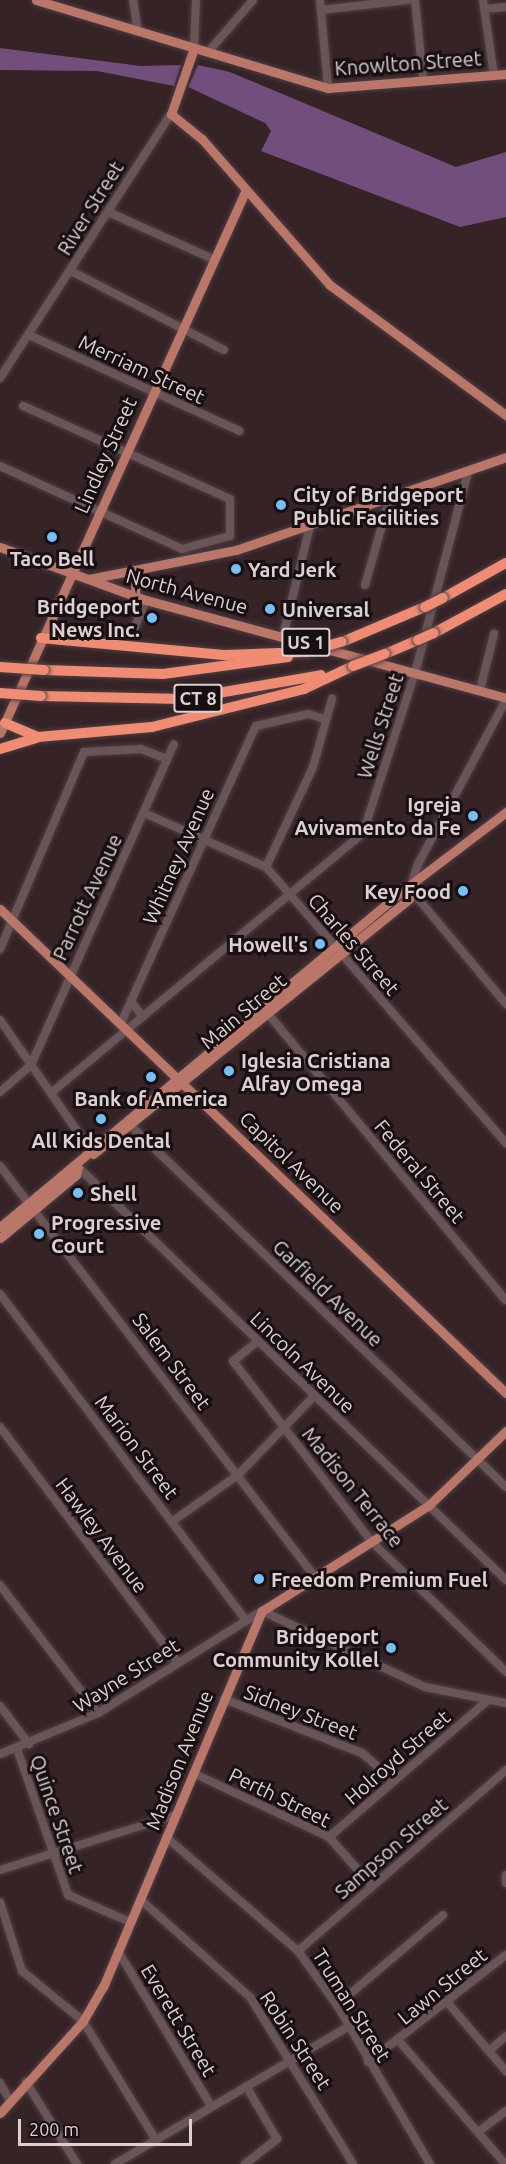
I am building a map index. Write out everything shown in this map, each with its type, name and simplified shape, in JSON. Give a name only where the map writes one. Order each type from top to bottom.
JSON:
[{"type":"highway","name":"CT 8","points":[[0,668],[183,673],[306,652],[342,642],[425,608],[506,563]]},
{"type":"highway","name":"CT 8","points":[[0,693],[40,696],[205,697],[288,684],[353,666],[385,654],[434,633],[506,595]]},
{"type":"highway","points":[[41,638],[226,656],[306,652]]},
{"type":"highway","points":[[0,749],[38,738],[162,725],[303,689],[353,666]]},
{"type":"highway","points":[[2,728],[38,738]]},
{"type":"main road","name":"Knowlton Street","points":[[36,0],[138,31],[192,52],[209,51],[328,88],[423,78],[506,74]]},
{"type":"main road","name":"River Street","points":[[173,111],[192,52]]},
{"type":"main road","points":[[173,111],[202,138],[245,192],[330,285],[506,415]]},
{"type":"main road","name":"Lindley Street","points":[[2,728],[180,328],[245,192]]},
{"type":"main road","points":[[87,579],[236,550],[389,501],[506,457]]},
{"type":"main road","name":"North Avenue","points":[[0,548],[71,576],[87,579],[146,600],[506,699]]},
{"type":"main road","points":[[135,596],[136,571]]},
{"type":"main road","name":"Main Street","points":[[0,1238],[32,1206],[93,1154],[338,950],[409,899],[410,890],[506,812]]},
{"type":"main road","name":"Capitol Avenue","points":[[0,909],[182,1080],[506,1393]]},
{"type":"main road","name":"Main Street","points":[[0,1227],[32,1206]]},
{"type":"main road","points":[[262,1611],[429,1505],[506,1431]]},
{"type":"main road","name":"Madison Avenue","points":[[0,2113],[83,2021],[141,1900],[262,1611]]},
{"type":"street","points":[[133,0],[138,31]]},
{"type":"street","points":[[192,52],[196,0]]},
{"type":"street","points":[[209,51],[253,0]]},
{"type":"street","points":[[320,0],[328,88]]},
{"type":"street","points":[[321,10],[407,0]]},
{"type":"street","points":[[415,0],[423,78]]},
{"type":"street","points":[[483,0],[494,75]]},
{"type":"street","points":[[484,9],[506,7]]},
{"type":"street","name":"River Street","points":[[0,378],[31,336],[173,111]]},
{"type":"street","points":[[108,212],[212,258]]},
{"type":"street","points":[[71,271],[224,350]]},
{"type":"street","name":"Merriam Street","points":[[31,336],[239,431]]},
{"type":"street","points":[[0,466],[98,514],[182,549],[230,536],[232,502],[23,406]]},
{"type":"street","name":"Wells Street","points":[[51,1093],[124,1026],[142,1016],[363,833],[415,673],[468,472]]},
{"type":"street","points":[[365,585],[389,501]]},
{"type":"street","points":[[283,636],[310,526]]},
{"type":"street","points":[[135,627],[146,600]]},
{"type":"street","points":[[480,690],[494,634]]},
{"type":"street","points":[[266,867],[313,767],[332,699]]},
{"type":"street","points":[[506,699],[418,864],[410,890],[506,1004]]},
{"type":"street","name":"Whitney Avenue","points":[[124,1026],[131,1001],[256,726],[308,714],[326,718]]},
{"type":"street","name":"Parrott Avenue","points":[[32,1065],[69,975],[174,744]]},
{"type":"street","points":[[0,949],[84,752],[141,749],[167,759]]},
{"type":"street","name":"Charles Street","points":[[144,813],[266,867],[506,1143]]},
{"type":"street","points":[[131,1001],[142,1016]]},
{"type":"street","name":"Federal Street","points":[[265,1011],[506,1300]]},
{"type":"street","points":[[0,1020],[93,1154]]},
{"type":"street","points":[[0,1092],[32,1065]]},
{"type":"street","name":"Garfield Avenue","points":[[129,1125],[506,1487]]},
{"type":"street","name":"Salem Street","points":[[0,1166],[315,1577]]},
{"type":"street","name":"Lincoln Avenue","points":[[78,1167],[506,1580]]},
{"type":"street","name":"Marion Street","points":[[0,1294],[246,1620]]},
{"type":"street","name":"Madison Terrace","points":[[258,1341],[233,1361],[372,1542],[506,1672]]},
{"type":"street","points":[[173,1521],[238,1475],[314,1396]]},
{"type":"street","name":"Hawley Avenue","points":[[0,1427],[178,1662]]},
{"type":"street","points":[[0,1585],[98,1713]]},
{"type":"street","points":[[262,1611],[424,1687],[506,1703]]},
{"type":"street","name":"Wayne Street","points":[[0,1754],[29,1744],[98,1713],[262,1611]]},
{"type":"street","name":"Sidney Street","points":[[224,1699],[362,1753],[393,1780]]},
{"type":"street","name":"Holroyd Street","points":[[329,1838],[393,1780],[487,1701]]},
{"type":"street","points":[[0,1706],[29,1744]]},
{"type":"street","name":"Quince Street","points":[[17,1749],[68,1895],[130,1922]]},
{"type":"street","name":"Sampson Street","points":[[298,1951],[371,1885],[506,1770]]},
{"type":"street","name":"Perth Street","points":[[193,1773],[329,1838],[371,1885]]},
{"type":"street","points":[[0,1870],[54,1856],[175,1815]]},
{"type":"street","name":"Truman Street","points":[[166,1837],[298,1951],[337,2005],[368,2062],[430,2164]]},
{"type":"street","points":[[506,1875],[506,1883]]},
{"type":"street","name":"Robin Street","points":[[141,1900],[250,1997],[291,2060],[353,2164]]},
{"type":"street","points":[[0,1902],[22,1971],[83,2021],[156,2140]]},
{"type":"street","points":[[337,2005],[443,1915]]},
{"type":"street","name":"Everett Street","points":[[117,1951],[211,2106]]},
{"type":"street","name":"Lawn Street","points":[[368,2062],[399,2041],[506,1955]]},
{"type":"street","points":[[447,2002],[506,2071]]},
{"type":"street","points":[[115,2164],[348,2027]]},
{"type":"street","points":[[490,2050],[506,2036]]},
{"type":"street","points":[[399,2041],[505,2164]]},
{"type":"street","points":[[26,2082],[77,2164]]},
{"type":"street","points":[[0,2083],[10,2101]]},
{"type":"street","points":[[245,2164],[277,2139],[246,2086]]},
{"type":"street","points":[[478,2132],[506,2110]]},
{"type":"shaded area","points":[[0,48],[141,66],[181,65],[174,86],[97,71],[0,70]]},
{"type":"shaded area","points":[[198,65],[230,72],[456,167],[506,152],[506,217],[460,227],[261,151],[271,131],[265,123],[188,87]]},
{"type":"place","name":"City of Bridgeport Public Facilities","points":[[281,505]]},
{"type":"place","name":"Taco Bell","points":[[52,537]]},
{"type":"place","name":"Yard Jerk","points":[[236,569]]},
{"type":"place","name":"Universal","points":[[270,609]]},
{"type":"place","name":"Bridgeport News Inc.","points":[[152,618]]},
{"type":"place","name":"Igreja Avivamento da Fe","points":[[473,816]]},
{"type":"place","name":"Key Food","points":[[463,891]]},
{"type":"place","name":"Howell's","points":[[320,944]]},
{"type":"place","name":"Iglesia Cristiana Alfay Omega","points":[[229,1071]]},
{"type":"place","name":"Bank of America","points":[[151,1077]]},
{"type":"place","name":"All Kids Dental","points":[[101,1119]]},
{"type":"place","name":"Shell","points":[[78,1193]]},
{"type":"place","name":"Progressive Court","points":[[39,1234]]},
{"type":"place","name":"Freedom Premium Fuel","points":[[259,1579]]},
{"type":"place","name":"Bridgeport Community Kollel","points":[[391,1648]]}]
